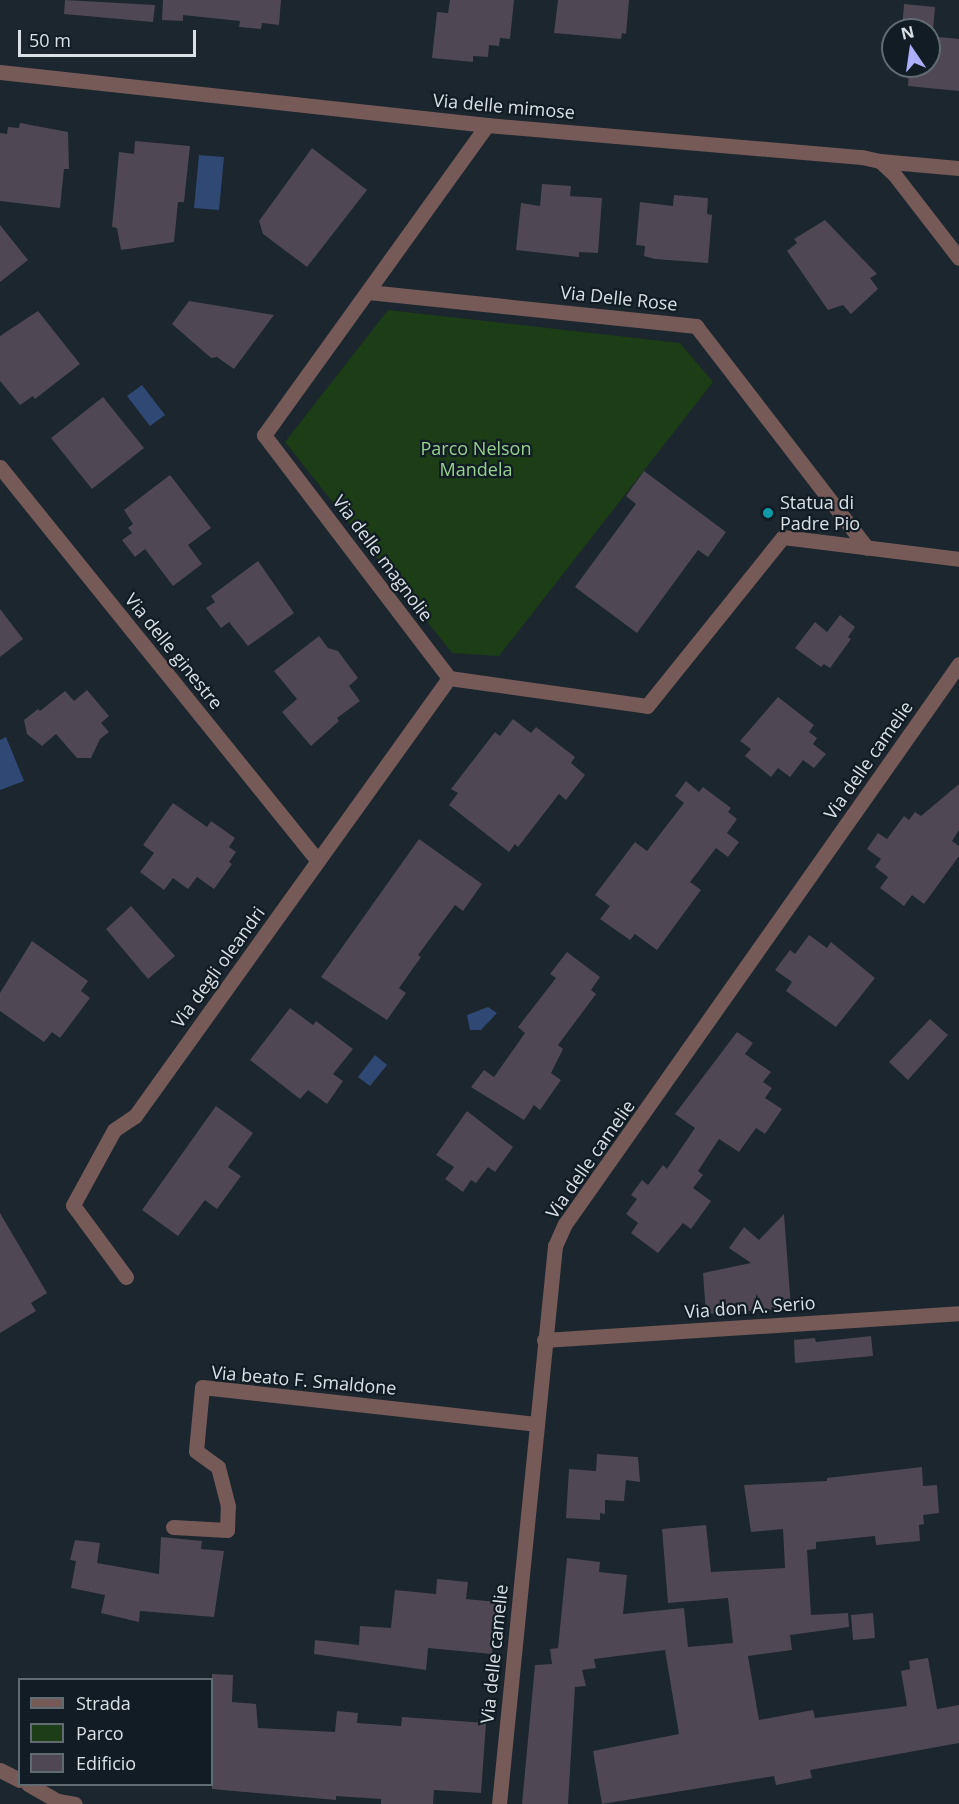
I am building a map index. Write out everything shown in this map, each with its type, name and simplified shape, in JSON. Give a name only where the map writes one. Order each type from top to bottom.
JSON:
[{"type":"street","name":"Via delle mimose","points":[[0,72],[487,125],[959,168]]},
{"type":"street","name":"Via delle magnolie","points":[[448,678],[264,435],[487,125]]},
{"type":"street","points":[[880,161],[959,258]]},
{"type":"street","name":"Via Delle Rose","points":[[368,292],[696,326],[867,548]]},
{"type":"street","name":"Via delle ginestre","points":[[0,467],[318,861]]},
{"type":"street","points":[[448,678],[647,706],[783,537],[959,559]]},
{"type":"street","name":"Via delle camelie","points":[[499,1804],[555,1246],[565,1224],[959,664]]},
{"type":"street","name":"Via degli oleandri","points":[[126,1277],[73,1205],[114,1130],[135,1116],[448,678]]},
{"type":"street","name":"Via don A. Serio","points":[[544,1340],[959,1313]]},
{"type":"street","name":"Via beato F. Smaldone","points":[[173,1527],[227,1530],[228,1506],[218,1467],[196,1451],[202,1387],[536,1425]]},
{"type":"street","points":[[0,1770],[18,1779]]},
{"type":"street","points":[[30,1786],[58,1801],[75,1804]]},
{"type":"green space","name":"Parco Nelson Mandela","points":[[388,310],[680,343],[713,382],[499,656],[452,653],[285,442]]},
{"type":"water","points":[[199,155],[224,157],[219,210],[194,208]]},
{"type":"water","points":[[142,385],[165,415],[150,426],[127,396]]},
{"type":"water","points":[[6,737],[24,781],[0,790],[0,740]]},
{"type":"water","points":[[488,1007],[497,1013],[481,1030],[470,1030],[467,1015]]},
{"type":"water","points":[[375,1055],[387,1065],[370,1086],[358,1077]]},
{"type":"building","points":[[65,0],[155,5],[153,22],[64,14]]},
{"type":"building","points":[[163,0],[281,0],[279,25],[262,23],[261,29],[239,27],[240,21],[183,15],[183,21],[162,20]]},
{"type":"building","points":[[450,0],[514,0],[510,39],[500,38],[499,46],[489,45],[488,57],[473,56],[473,62],[432,58],[437,12],[448,13]]},
{"type":"building","points":[[558,0],[629,0],[626,34],[622,33],[621,39],[554,33]]},
{"type":"building","points":[[904,4],[935,7],[934,18],[903,18]]},
{"type":"building","points":[[941,37],[959,39],[959,91],[908,86],[908,78],[941,78]]},
{"type":"building","points":[[20,123],[68,132],[69,169],[64,169],[60,208],[0,201],[0,133],[7,134],[8,127],[19,128]]},
{"type":"building","points":[[135,141],[190,146],[184,202],[178,202],[174,242],[121,250],[117,228],[112,227],[119,152],[134,154]]},
{"type":"building","points":[[312,148],[367,190],[307,267],[263,234],[259,221]]},
{"type":"building","points":[[542,184],[571,186],[570,196],[602,198],[598,253],[579,252],[579,257],[516,250],[521,203],[540,206]]},
{"type":"building","points":[[674,195],[708,198],[707,214],[712,215],[708,263],[655,259],[644,256],[645,246],[636,245],[640,202],[673,206]]},
{"type":"building","points":[[825,220],[877,274],[870,278],[878,289],[851,314],[843,305],[828,310],[787,251],[797,243],[794,239]]},
{"type":"building","points":[[0,225],[28,260],[0,282]]},
{"type":"building","points":[[189,301],[274,315],[234,369],[217,357],[211,358],[172,324]]},
{"type":"building","points":[[38,311],[80,364],[35,399],[33,396],[20,405],[0,381],[0,336]]},
{"type":"building","points":[[103,397],[144,448],[92,489],[51,438]]},
{"type":"building","points":[[644,471],[726,532],[708,557],[698,550],[637,633],[575,587],[636,504],[626,496]]},
{"type":"building","points":[[170,475],[211,528],[188,545],[202,564],[173,586],[145,549],[135,557],[122,540],[132,533],[128,528],[133,524],[124,510]]},
{"type":"building","points":[[258,561],[294,613],[248,646],[229,622],[221,628],[206,608],[215,602],[211,596]]},
{"type":"building","points":[[0,609],[23,639],[0,657]]},
{"type":"building","points":[[840,615],[855,627],[848,637],[851,639],[830,668],[824,664],[821,667],[795,648],[815,622],[827,632]]},
{"type":"building","points":[[319,636],[328,648],[338,651],[358,678],[349,686],[360,701],[337,718],[339,721],[311,746],[282,712],[297,699],[274,671]]},
{"type":"building","points":[[87,690],[109,716],[101,723],[109,732],[100,739],[91,758],[77,758],[56,734],[42,746],[27,734],[24,720],[38,709],[40,711],[65,691],[74,701]]},
{"type":"building","points":[[778,697],[814,725],[809,732],[817,738],[813,744],[826,754],[814,768],[803,760],[790,777],[778,768],[771,777],[745,756],[751,749],[740,741]]},
{"type":"building","points":[[513,719],[531,733],[536,727],[575,757],[571,763],[585,775],[566,800],[559,794],[518,847],[515,844],[509,852],[449,805],[458,793],[451,789],[495,732],[500,736]]},
{"type":"building","points":[[686,781],[699,792],[703,787],[731,808],[728,812],[737,819],[727,833],[739,842],[728,857],[716,848],[690,882],[701,890],[657,950],[635,934],[630,940],[600,919],[610,906],[595,895],[635,842],[647,851],[684,803],[675,796]]},
{"type":"building","points":[[959,784],[959,830],[952,841],[959,846],[959,856],[924,904],[912,895],[904,906],[880,888],[888,877],[875,867],[881,859],[867,849],[878,833],[887,839],[904,816],[909,820],[915,812],[921,816]]},
{"type":"building","points":[[173,803],[207,827],[211,821],[235,838],[229,847],[236,852],[229,862],[232,864],[214,889],[197,877],[188,889],[173,878],[164,890],[140,872],[154,853],[143,845]]},
{"type":"building","points":[[419,839],[482,884],[463,911],[455,905],[418,955],[421,957],[399,988],[406,993],[387,1020],[321,977]]},
{"type":"building","points":[[131,906],[175,956],[148,979],[106,929]]},
{"type":"building","points":[[809,935],[827,948],[831,942],[875,978],[836,1027],[786,991],[792,982],[775,970],[790,950],[795,954]]},
{"type":"building","points":[[32,941],[88,981],[81,991],[90,998],[60,1038],[52,1032],[44,1042],[0,1011],[0,993]]},
{"type":"building","points":[[567,952],[600,977],[591,990],[596,994],[558,1045],[563,1049],[551,1073],[561,1080],[540,1110],[534,1105],[524,1120],[471,1087],[484,1070],[494,1077],[525,1033],[518,1027],[556,978],[550,974]]},
{"type":"building","points":[[290,1008],[313,1025],[316,1021],[353,1049],[333,1074],[343,1081],[327,1104],[308,1090],[300,1099],[250,1060]]},
{"type":"building","points":[[930,1019],[948,1035],[908,1080],[889,1062]]},
{"type":"building","points":[[737,1032],[753,1043],[745,1054],[771,1072],[763,1082],[772,1088],[765,1098],[782,1109],[765,1134],[756,1128],[739,1152],[719,1139],[698,1171],[703,1175],[693,1188],[711,1201],[691,1229],[683,1223],[658,1253],[631,1233],[638,1223],[626,1214],[637,1199],[631,1195],[642,1180],[648,1185],[663,1165],[667,1169],[695,1128],[675,1114]]},
{"type":"building","points":[[216,1106],[253,1133],[228,1167],[241,1176],[217,1209],[205,1200],[178,1236],[142,1210]]},
{"type":"building","points":[[467,1111],[513,1147],[495,1172],[488,1167],[476,1183],[471,1180],[463,1192],[445,1179],[454,1167],[436,1155]]},
{"type":"building","points":[[0,1213],[47,1293],[31,1303],[36,1311],[0,1333]]},
{"type":"building","points":[[784,1214],[791,1308],[706,1314],[703,1273],[751,1263],[729,1248],[744,1227],[759,1240]]},
{"type":"building","points":[[871,1336],[873,1356],[795,1363],[794,1340],[815,1338],[816,1342]]},
{"type":"building","points":[[597,1454],[638,1457],[640,1482],[626,1480],[624,1501],[605,1500],[605,1514],[600,1513],[600,1520],[566,1518],[569,1469],[596,1471]]},
{"type":"building","points":[[922,1467],[923,1486],[937,1485],[939,1513],[923,1515],[924,1524],[919,1525],[920,1541],[876,1545],[875,1536],[816,1542],[816,1549],[807,1550],[811,1615],[848,1613],[849,1627],[790,1635],[792,1650],[748,1656],[759,1720],[813,1710],[815,1718],[907,1706],[901,1671],[910,1669],[909,1661],[928,1658],[937,1709],[959,1705],[959,1743],[810,1770],[812,1778],[776,1785],[774,1776],[602,1804],[593,1751],[679,1734],[665,1650],[594,1659],[596,1668],[582,1670],[586,1686],[575,1687],[568,1804],[522,1804],[535,1665],[552,1664],[550,1649],[558,1648],[567,1558],[600,1562],[599,1572],[627,1575],[623,1614],[684,1608],[688,1647],[733,1643],[728,1598],[668,1603],[662,1529],[706,1525],[711,1572],[785,1568],[783,1529],[751,1532],[744,1485],[827,1481],[827,1478]]},
{"type":"building","points":[[161,1537],[202,1541],[201,1549],[224,1551],[214,1617],[140,1611],[139,1622],[101,1613],[105,1595],[71,1588],[76,1561],[70,1560],[75,1540],[100,1543],[97,1563],[159,1574]]},
{"type":"building","points":[[437,1579],[468,1582],[466,1599],[497,1602],[492,1654],[428,1648],[426,1670],[314,1654],[315,1640],[359,1645],[360,1626],[391,1628],[395,1590],[436,1594]]},
{"type":"building","points":[[873,1613],[875,1638],[853,1640],[851,1615]]},
{"type":"building","points":[[212,1674],[233,1675],[232,1702],[256,1704],[258,1728],[335,1732],[337,1711],[358,1713],[357,1723],[401,1726],[402,1717],[486,1723],[481,1793],[434,1790],[433,1804],[381,1804],[381,1799],[336,1796],[336,1800],[212,1789]]},
{"type":"place","name":"Statua di Padre Pio","points":[[768,513]]}]
